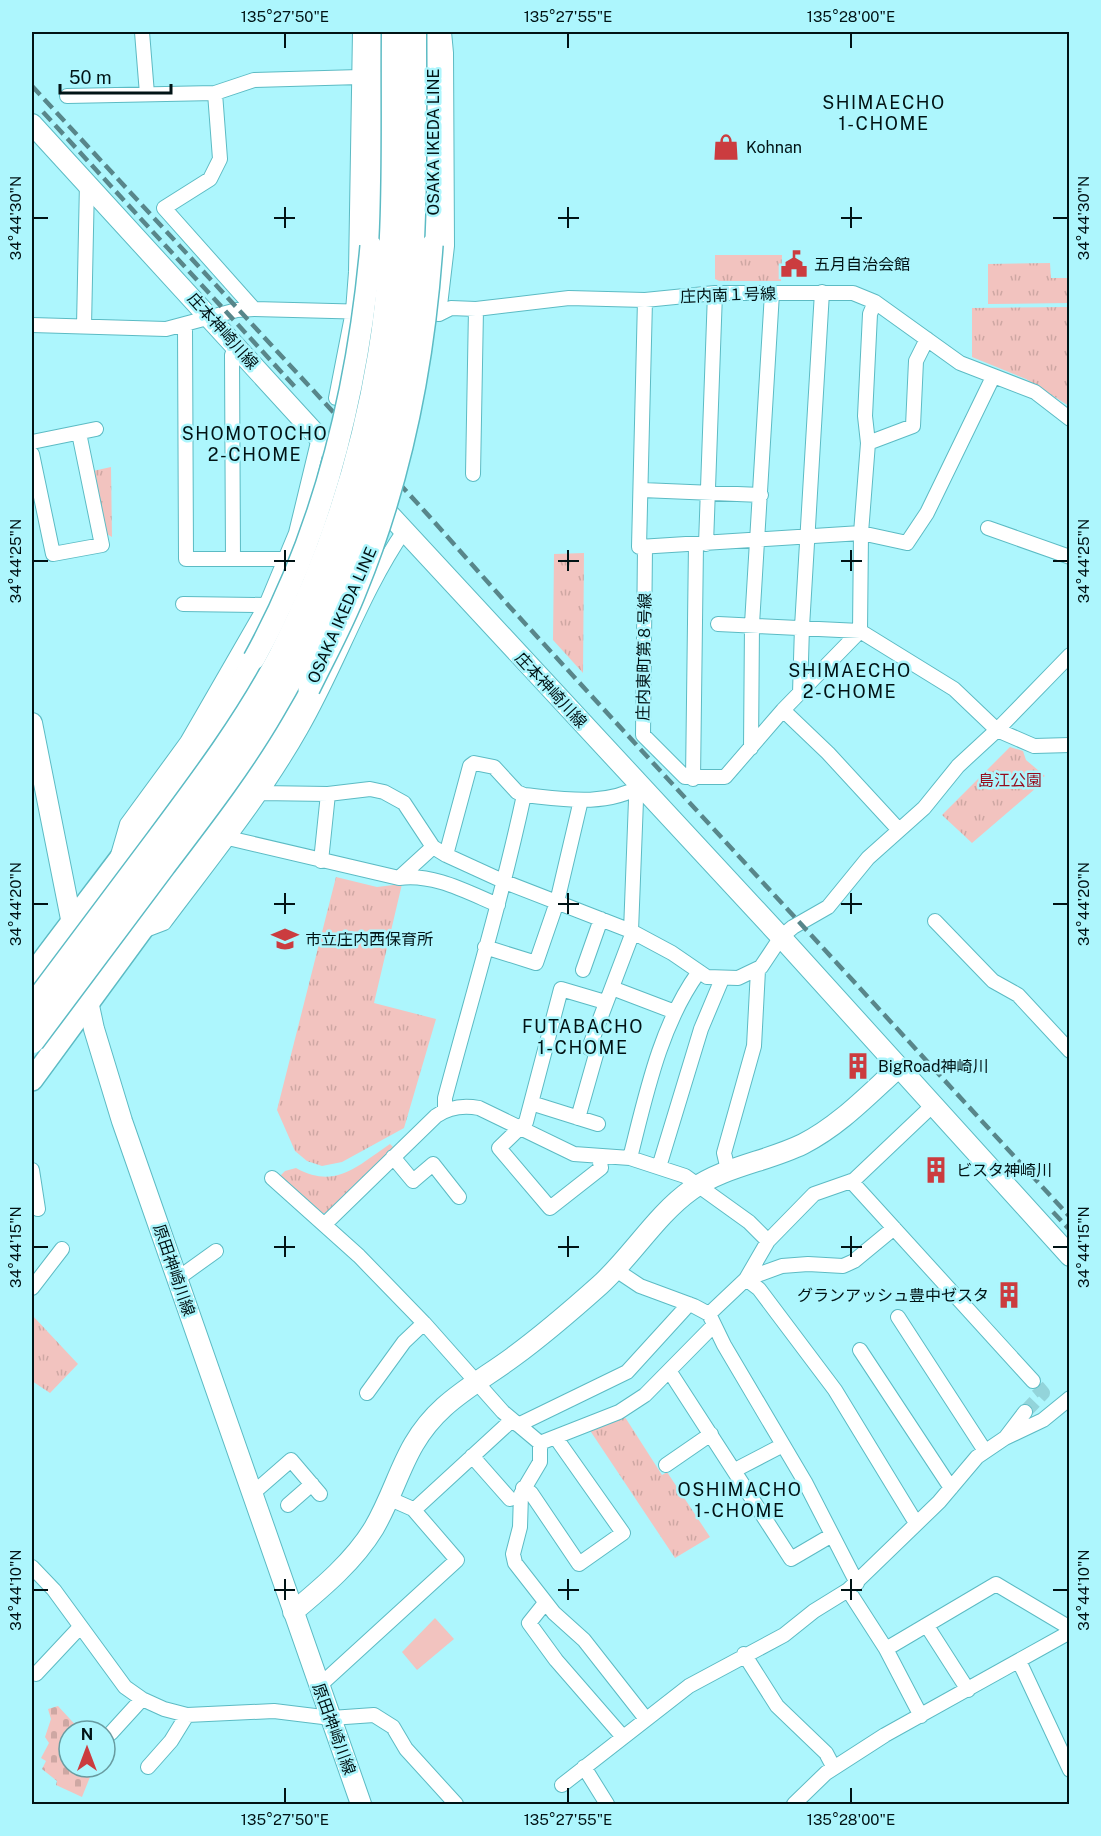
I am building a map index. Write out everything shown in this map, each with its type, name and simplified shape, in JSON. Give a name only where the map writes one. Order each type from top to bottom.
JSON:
[{"type":"highway","points":[[32,1008],[196,790],[249,711],[280,657],[337,525],[373,393],[386,306],[392,220],[394,32]]},
{"type":"highway","points":[[32,1041],[244,756],[296,668],[320,621],[357,531],[394,394],[407,307],[413,220],[414,32]]},
{"type":"main road","points":[[32,975],[212,731],[254,659],[306,547],[333,465],[355,371],[371,246],[373,32]]},
{"type":"main road","name":"OSAKA IKEDA LINE","points":[[32,1080],[254,777],[309,689],[356,592],[373,546],[401,452],[424,331],[432,245],[434,32]]},
{"type":"street","points":[[142,32],[147,94]]},
{"type":"street","points":[[336,398],[353,311],[360,32]]},
{"type":"street","points":[[439,314],[447,246],[444,32]]},
{"type":"street","points":[[67,96],[215,93],[254,80],[360,77]]},
{"type":"street","points":[[215,93],[220,159],[210,179],[164,208],[254,309]]},
{"type":"street","name":"庄本神崎川線","points":[[32,124],[404,531],[781,938],[1070,1256]]},
{"type":"street","points":[[84,326],[87,183]]},
{"type":"street","points":[[800,693],[822,292]]},
{"type":"street","points":[[715,293],[710,493],[701,544],[693,779],[725,777],[783,710],[860,631],[861,533],[868,443],[865,406],[870,314],[875,302]]},
{"type":"street","name":"庄内南１号線","points":[[32,325],[166,329],[185,326],[210,317],[254,309],[439,314],[451,309],[476,309],[569,298],[645,300],[715,293],[853,293],[875,302],[960,363],[1035,392],[1070,419]]},
{"type":"street","points":[[751,748],[752,624],[772,293]]},
{"type":"street","points":[[645,300],[642,490],[760,495]]},
{"type":"street","points":[[473,474],[476,309]]},
{"type":"street","points":[[185,326],[186,559],[285,559]]},
{"type":"street","points":[[868,443],[913,426],[916,361],[927,339]]},
{"type":"street","points":[[233,559],[232,355],[236,346]]},
{"type":"street","points":[[645,547],[861,533],[907,543],[927,513],[993,377]]},
{"type":"street","points":[[32,442],[96,429]]},
{"type":"street","points":[[32,454],[53,554],[102,545],[79,433]]},
{"type":"street","points":[[116,862],[127,824],[188,742],[266,605],[299,522],[319,438]]},
{"type":"street","name":"庄内東町第８号線","points":[[642,490],[639,547],[645,547],[643,735],[685,777],[693,779]]},
{"type":"street","points":[[988,528],[1070,557]]},
{"type":"street","points":[[142,932],[164,923],[260,793],[327,682],[388,555],[404,531]]},
{"type":"street","points":[[183,604],[266,605]]},
{"type":"street","points":[[717,624],[860,631],[954,689],[997,730],[1034,746],[1070,745]]},
{"type":"street","points":[[260,793],[328,794],[370,789],[391,795],[409,809],[433,847],[446,855],[505,882],[632,931],[672,953],[698,973],[722,980],[738,978],[758,970],[781,938],[807,918],[828,907],[868,858],[924,808],[958,766],[997,730],[1070,655]]},
{"type":"street","points":[[783,710],[828,753],[899,830]]},
{"type":"street","name":"原田神崎川線","points":[[32,723],[39,799],[71,922],[88,1005],[122,1121],[294,1612],[318,1687],[361,1804]]},
{"type":"street","points":[[446,855],[470,766],[474,763],[494,767],[516,792],[524,795],[581,800],[620,795],[641,786]]},
{"type":"street","points":[[578,1118],[597,1051],[590,1048],[632,931],[636,800],[641,786]]},
{"type":"street","points":[[321,861],[328,794]]},
{"type":"street","points":[[445,1110],[445,1098],[485,947],[505,882],[524,795]]},
{"type":"street","points":[[485,947],[536,963],[557,902],[581,800]]},
{"type":"street","points":[[228,838],[399,878],[415,876],[443,882],[498,905]]},
{"type":"street","points":[[399,878],[433,847]]},
{"type":"street","points":[[583,970],[601,919]]},
{"type":"street","points":[[935,921],[993,981],[1018,994],[1070,1051]]},
{"type":"street","points":[[728,1170],[724,1153],[754,1046],[758,970]]},
{"type":"street","points":[[630,1158],[646,1094],[675,1012],[683,994],[698,973]]},
{"type":"street","points":[[659,1167],[701,1029],[722,980]]},
{"type":"street","points":[[612,988],[675,1012]]},
{"type":"street","points":[[599,1156],[601,1168],[550,1208],[499,1148],[526,1122],[561,989],[605,1002]]},
{"type":"street","points":[[294,1612],[358,1551],[375,1526],[404,1459],[428,1422],[540,1336],[616,1270],[672,1207],[699,1185],[728,1170],[784,1152],[824,1132],[847,1115],[898,1068]]},
{"type":"street","points":[[531,1103],[598,1124]]},
{"type":"street","points":[[540,1443],[619,1412],[645,1395],[670,1372],[746,1279],[768,1242],[814,1194],[851,1181],[932,1106]]},
{"type":"street","points":[[325,1224],[431,1120],[445,1110],[459,1107],[479,1108],[574,1154],[630,1158],[685,1176],[748,1222],[768,1242]]},
{"type":"street","points":[[393,1156],[413,1181],[433,1164],[459,1197]]},
{"type":"street","points":[[32,1170],[38,1209]]},
{"type":"street","points":[[272,1178],[325,1224],[424,1323],[515,1422],[540,1443],[540,1462],[523,1488],[513,1558],[523,1576],[545,1603],[584,1640],[646,1719]]},
{"type":"street","points":[[851,1181],[1033,1381]]},
{"type":"street","points":[[746,1279],[782,1266],[808,1264],[843,1266],[854,1261],[894,1228]]},
{"type":"street","points":[[32,1288],[62,1249]]},
{"type":"street","points":[[177,1279],[216,1251]]},
{"type":"street","points":[[616,1270],[640,1286],[688,1304],[712,1320],[832,1535],[852,1587],[921,1716]]},
{"type":"street","points":[[746,1279],[759,1289],[835,1390],[916,1523]]},
{"type":"street","points":[[414,1510],[472,1456],[515,1422],[627,1372],[688,1304]]},
{"type":"street","points":[[898,1317],[985,1451]]},
{"type":"street","points":[[367,1393],[404,1342],[424,1323]]},
{"type":"street","points":[[860,1350],[951,1488]]},
{"type":"street","points":[[670,1372],[790,1559],[832,1535]]},
{"type":"street","points":[[562,1785],[689,1686],[744,1654],[784,1635],[814,1611],[852,1587],[985,1451],[1005,1438],[1043,1420],[1070,1398]]},
{"type":"street","points":[[1005,1438],[1025,1412]]},
{"type":"street","points":[[666,1466],[711,1434]]},
{"type":"street","points":[[523,1488],[531,1493],[579,1564],[623,1533],[556,1438]]},
{"type":"street","points":[[735,1470],[783,1446]]},
{"type":"street","points":[[472,1456],[510,1499]]},
{"type":"street","points":[[252,1494],[291,1460],[316,1489],[288,1504]]},
{"type":"street","points":[[318,1687],[457,1560],[414,1510],[388,1498]]},
{"type":"street","points":[[32,1567],[54,1590],[126,1687],[142,1699],[164,1710],[187,1715],[274,1711],[331,1718],[374,1715],[393,1727],[406,1749],[456,1804]]},
{"type":"street","points":[[794,1804],[834,1768],[885,1735],[968,1690],[1070,1630],[996,1584],[886,1649]]},
{"type":"street","points":[[545,1603],[529,1623],[556,1660],[622,1737]]},
{"type":"street","points":[[36,1674],[80,1626]]},
{"type":"street","points":[[927,1626],[968,1690]]},
{"type":"street","points":[[744,1654],[777,1706],[826,1754],[834,1768]]},
{"type":"street","points":[[1019,1661],[1070,1770]]},
{"type":"street","points":[[117,1726],[142,1699]]},
{"type":"street","points":[[148,1767],[171,1741],[187,1715]]},
{"type":"street","points":[[584,1767],[607,1804]]},
{"type":"green space","points":[[715,255],[782,255],[781,281],[719,281],[715,279]]},
{"type":"green space","points":[[1050,263],[1051,278],[1069,278],[1069,303],[988,304],[988,264]]},
{"type":"green space","points":[[1069,307],[1069,406],[1026,379],[972,357],[972,308]]},
{"type":"green space","points":[[111,467],[112,537],[105,533],[93,471]]},
{"type":"green space","points":[[584,553],[583,673],[553,640],[554,554]]},
{"type":"green space","name":"島江公園","points":[[1010,747],[1023,751],[1026,760],[1045,776],[1034,782],[1036,788],[972,843],[942,815]]},
{"type":"green space","points":[[336,877],[377,887],[402,884],[374,1003],[436,1019],[404,1128],[342,1162],[322,1166],[307,1161],[295,1151],[277,1110]]},
{"type":"green space","points":[[390,1144],[394,1148],[326,1213],[318,1213],[280,1176],[285,1171],[296,1168],[323,1177],[335,1176],[356,1167]]},
{"type":"green space","points":[[32,1315],[78,1364],[50,1393],[32,1381]]},
{"type":"green space","points":[[623,1414],[662,1475],[667,1472],[710,1537],[675,1558],[589,1429]]},
{"type":"green space","points":[[435,1618],[454,1639],[417,1670],[402,1652]]},
{"type":"green space","points":[[58,1706],[70,1719],[57,1719],[57,1779],[89,1779],[82,1797],[56,1785],[57,1781],[42,1769],[46,1761],[41,1758],[49,1743],[45,1737],[51,1719],[48,1709]]},
{"type":"tunnel","points":[[1025,1412],[1043,1393],[1033,1381]]},
{"type":"railway","points":[[32,86],[420,506],[1070,1217]]},
{"type":"railway","points":[[43,112],[296,388]]},
{"type":"railway","points":[[1053,1212],[1070,1230]]},
{"type":"place","name":"Kohnan","points":[[726,147]]},
{"type":"place","name":"五月自治会館","points":[[794,264]]},
{"type":"place","name":"市立庄内西保育所","points":[[285,939]]},
{"type":"place","name":"BigRoad神崎川","points":[[858,1066]]},
{"type":"place","name":"ビスタ神崎川","points":[[936,1170]]},
{"type":"place","name":"グランアッシュ豊中ゼスタ","points":[[1009,1295]]},
{"type":"district","name":"SHIMAECHO 1-CHOME","points":[[884,112]]},
{"type":"district","name":"SHOMOTOCHO 2-CHOME","points":[[255,443]]},
{"type":"district","name":"SHIMAECHO 2-CHOME","points":[[850,680]]},
{"type":"district","name":"FUTABACHO 1-CHOME","points":[[583,1036]]},
{"type":"district","name":"OSHIMACHO 1-CHOME","points":[[740,1499]]}]
